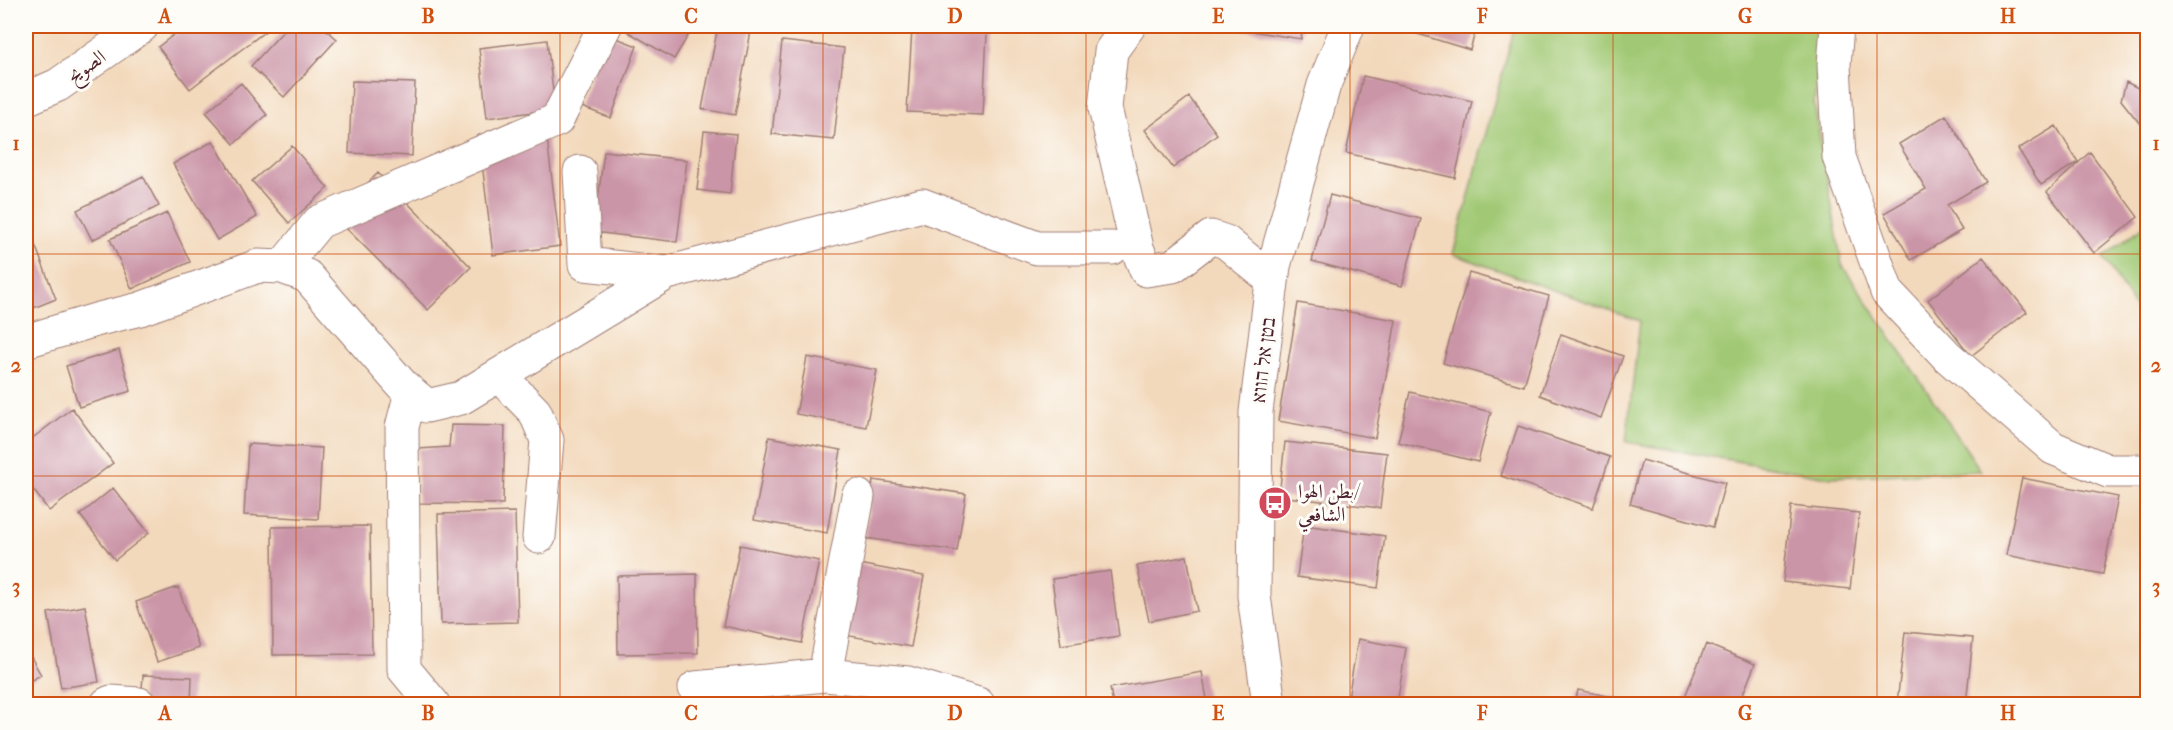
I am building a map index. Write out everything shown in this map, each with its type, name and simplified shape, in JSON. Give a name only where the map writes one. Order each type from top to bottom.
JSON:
[{"type":"street","name":"الصويح","points":[[26,99],[58,85],[142,26]]},
{"type":"street","points":[[282,267],[319,222],[557,120],[605,26]]},
{"type":"street","points":[[1129,26],[1111,51],[1105,108],[1137,248],[1146,270],[1173,266],[1211,237],[1226,242],[1272,280]]},
{"type":"street","name":"בטן אל הווא","points":[[1269,705],[1254,596],[1256,412],[1274,266],[1324,85],[1348,26]]},
{"type":"street","points":[[1836,26],[1834,65],[1839,157],[1887,292],[1947,356],[2054,448],[2108,471],[2148,471]]},
{"type":"street","points":[[580,172],[585,264],[667,273]]},
{"type":"street","points":[[26,341],[140,309],[258,266],[282,267],[307,276],[403,386],[427,406],[460,398],[667,273],[922,205],[1037,248],[1112,248]]},
{"type":"street","points":[[499,375],[535,412],[547,440],[540,537]]},
{"type":"street","points":[[411,393],[402,427],[404,669],[433,705]]},
{"type":"street","points":[[825,675],[858,496]]},
{"type":"street","points":[[694,688],[825,675],[908,683],[978,705]]},
{"type":"street","points":[[107,705],[111,702],[139,705]]},
{"type":"green space","points":[[1515,26],[1824,26],[1814,102],[1842,265],[1981,471],[1828,477],[1626,442],[1640,321],[1453,254]]},
{"type":"green space","points":[[2147,224],[2147,327],[2103,257]]},
{"type":"building","points":[[185,26],[272,26],[190,89],[158,47]]},
{"type":"building","points":[[288,26],[322,26],[337,39],[284,97],[251,66]]},
{"type":"building","points":[[628,26],[694,26],[674,59],[625,30]]},
{"type":"building","points":[[718,26],[752,26],[735,115],[702,109]]},
{"type":"building","points":[[1220,26],[1303,26],[1301,39]]},
{"type":"building","points":[[1421,26],[1477,26],[1470,50],[1418,34]]},
{"type":"building","points":[[912,29],[987,33],[983,115],[907,112]]},
{"type":"building","points":[[606,34],[637,46],[611,118],[579,106]]},
{"type":"building","points":[[547,40],[555,109],[487,118],[479,48]]},
{"type":"building","points":[[782,41],[844,48],[834,140],[772,134]]},
{"type":"building","points":[[1363,76],[1472,101],[1455,178],[1346,153]]},
{"type":"building","points":[[352,81],[415,83],[412,156],[349,153]]},
{"type":"building","points":[[2126,82],[2148,93],[2148,134],[2121,100]]},
{"type":"building","points":[[241,83],[267,115],[234,144],[206,112]]},
{"type":"building","points":[[1189,97],[1217,134],[1173,168],[1145,130]]},
{"type":"building","points":[[1946,115],[1986,182],[1947,205],[1962,230],[1911,260],[1884,213],[1926,189],[1899,144]]},
{"type":"building","points":[[2056,126],[2078,162],[2041,185],[2018,149]]},
{"type":"building","points":[[704,131],[736,134],[730,194],[697,190]]},
{"type":"building","points":[[547,138],[560,246],[493,255],[480,146]]},
{"type":"building","points":[[213,141],[257,217],[217,240],[173,164]]},
{"type":"building","points":[[292,146],[328,188],[289,223],[252,181]]},
{"type":"building","points":[[604,151],[687,160],[677,242],[594,232]]},
{"type":"building","points":[[2090,152],[2138,217],[2094,253],[2047,192]]},
{"type":"building","points":[[378,173],[471,267],[428,310],[334,216]]},
{"type":"building","points":[[143,176],[159,206],[92,240],[77,210]]},
{"type":"building","points":[[1330,195],[1421,219],[1402,286],[1312,261]]},
{"type":"building","points":[[167,213],[190,262],[132,289],[110,239]]},
{"type":"building","points":[[32,237],[56,299],[26,311],[26,239]]},
{"type":"building","points":[[1983,257],[2027,312],[1971,356],[1928,300]]},
{"type":"building","points":[[1469,273],[1549,296],[1524,386],[1443,363]]},
{"type":"building","points":[[1298,303],[1396,320],[1375,438],[1278,421]]},
{"type":"building","points":[[1561,334],[1623,356],[1601,418],[1540,395]]},
{"type":"building","points":[[119,350],[131,391],[79,407],[66,366]]},
{"type":"building","points":[[807,357],[877,370],[866,427],[796,414]]},
{"type":"building","points":[[1410,392],[1491,412],[1478,462],[1398,442]]},
{"type":"building","points":[[72,408],[113,463],[49,511],[26,480],[26,443]]},
{"type":"building","points":[[451,425],[505,426],[503,504],[418,503],[418,449],[449,447]]},
{"type":"building","points":[[1518,426],[1610,457],[1593,508],[1501,476]]},
{"type":"building","points":[[769,437],[841,450],[827,533],[754,520]]},
{"type":"building","points":[[1285,442],[1387,453],[1380,508],[1279,496]]},
{"type":"building","points":[[248,444],[322,448],[318,519],[244,515]]},
{"type":"building","points":[[1642,460],[1725,483],[1713,527],[1630,504]]},
{"type":"building","points":[[2022,478],[2118,497],[2103,574],[2006,555]]},
{"type":"building","points":[[873,480],[966,494],[957,551],[865,538]]},
{"type":"building","points":[[113,488],[149,533],[115,560],[80,515]]},
{"type":"building","points":[[1791,506],[1859,513],[1850,589],[1783,582]]},
{"type":"building","points":[[515,512],[518,622],[441,624],[438,514]]},
{"type":"building","points":[[1304,525],[1385,536],[1378,588],[1297,577]]},
{"type":"building","points":[[370,526],[372,654],[273,655],[272,527]]},
{"type":"building","points":[[740,545],[819,561],[802,643],[723,626]]},
{"type":"building","points":[[1187,556],[1197,611],[1149,621],[1137,566]]},
{"type":"building","points":[[853,563],[924,576],[911,647],[839,634]]},
{"type":"building","points":[[1110,571],[1119,636],[1061,645],[1052,579]]},
{"type":"building","points":[[697,574],[698,653],[618,654],[617,576]]},
{"type":"building","points":[[178,587],[199,648],[157,662],[136,602]]},
{"type":"building","points":[[85,606],[99,682],[61,688],[48,613]]},
{"type":"building","points":[[1905,632],[1973,638],[1966,704],[1897,704]]},
{"type":"building","points":[[1358,639],[1406,648],[1397,704],[1347,704]]},
{"type":"building","points":[[1706,644],[1755,664],[1739,704],[1682,704]]},
{"type":"building","points":[[26,648],[41,675],[26,683]]},
{"type":"building","points":[[1202,672],[1208,704],[1113,704],[1110,688]]},
{"type":"building","points":[[143,675],[192,677],[191,704],[141,704]]},
{"type":"building","points":[[1578,690],[1642,703],[1575,704]]},
{"type":"place","name":"بطن الهوا/ الشافعي","points":[[1275,503]]}]
